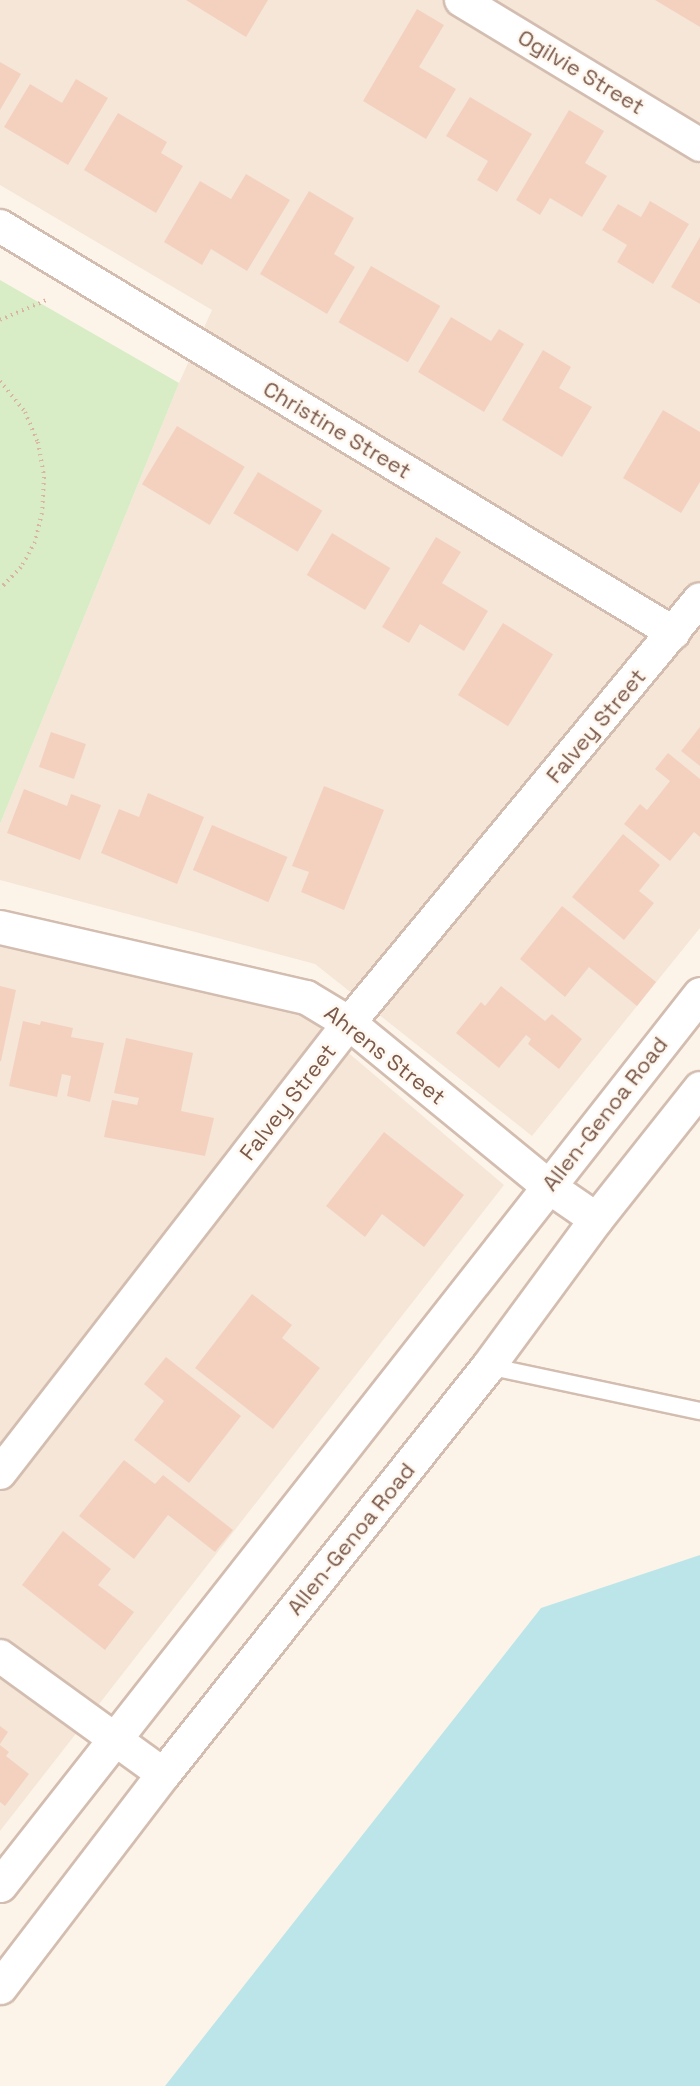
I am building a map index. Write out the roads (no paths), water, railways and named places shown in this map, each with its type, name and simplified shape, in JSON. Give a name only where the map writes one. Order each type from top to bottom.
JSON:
[{"type":"main road","name":"Ahrens Street","points":[[0,927],[306,997],[349,1023],[548,1186],[596,1219]]},
{"type":"main road","name":"Allen-Genoa Road","points":[[0,1885],[700,994]]},
{"type":"main road","name":"Allen-Genoa Road","points":[[0,1987],[163,1774],[488,1366],[596,1219],[700,1088]]},
{"type":"street","name":"Ogilvie Street","points":[[461,0],[700,145]]},
{"type":"street","name":"Christine Street","points":[[0,226],[674,633]]},
{"type":"street","name":"Falvey Street","points":[[0,1473],[349,1023],[700,599]]},
{"type":"street","points":[[0,1656],[163,1774]]},
{"type":"lane","points":[[488,1366],[700,1412]]},
{"type":"water","points":[[700,1555],[700,2086],[165,2086],[541,1608]]}]
